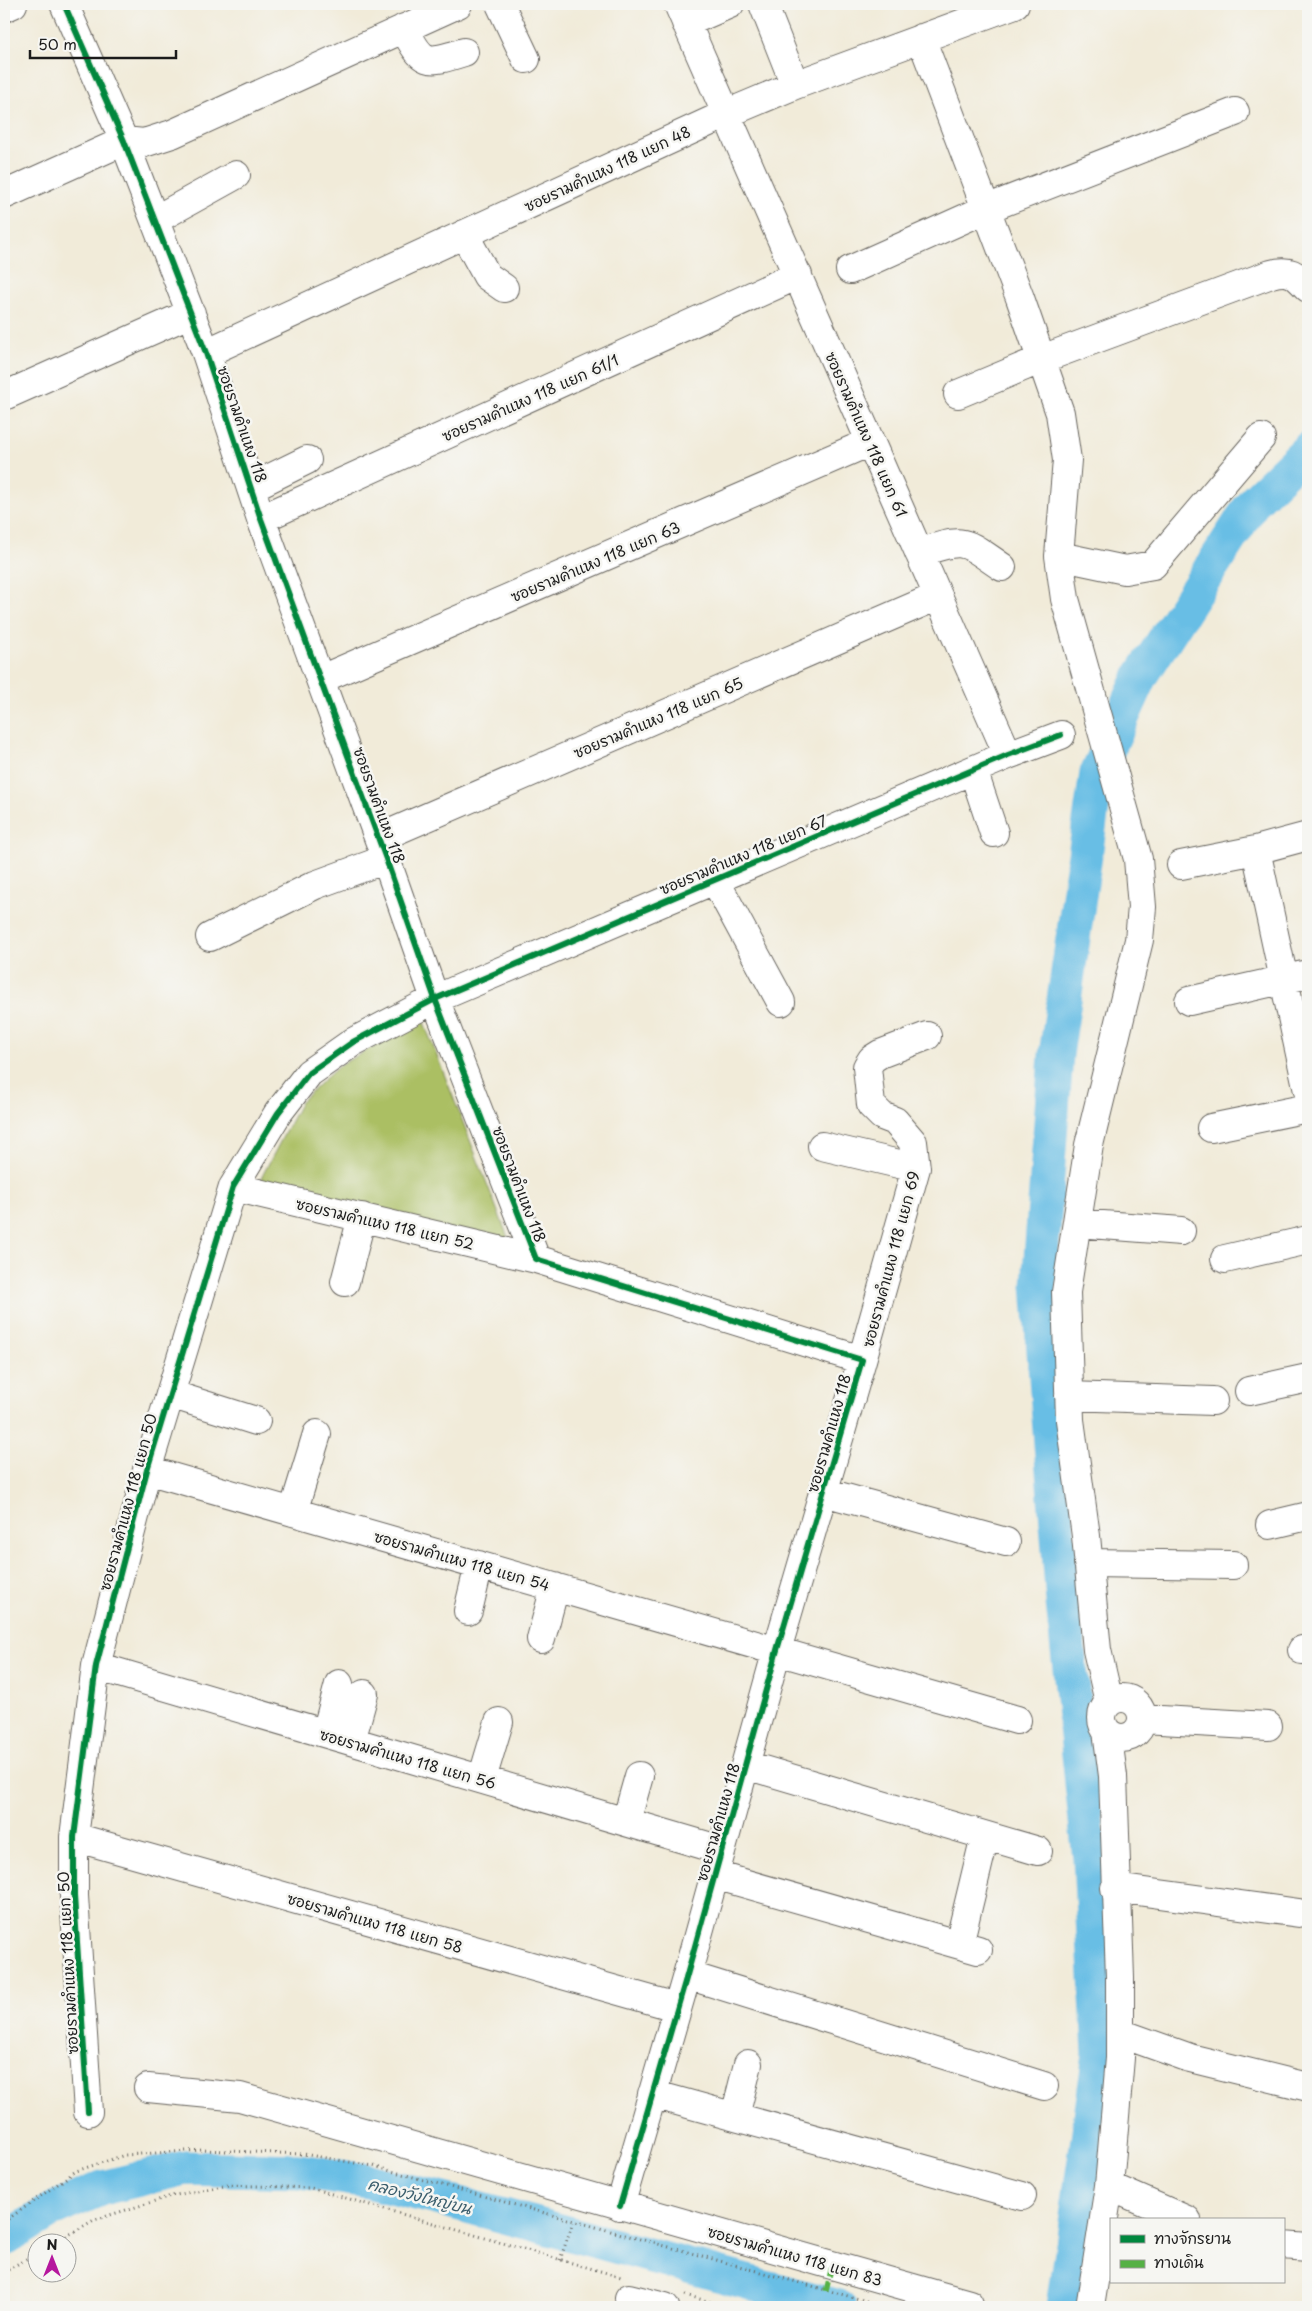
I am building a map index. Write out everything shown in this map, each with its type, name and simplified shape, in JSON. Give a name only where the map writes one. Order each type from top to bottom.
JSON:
[{"type":"street","points":[[4,8],[13,4]]},
{"type":"street","name":"ซอยรามคำแหง 118","points":[[64,4],[124,141],[191,313],[252,487],[261,518],[321,679],[434,999],[536,1259],[862,1360],[777,1650],[687,1976],[676,2007],[620,2206]]},
{"type":"street","points":[[4,195],[124,141],[155,141],[458,4]]},
{"type":"street","points":[[500,4],[526,59]]},
{"type":"street","points":[[682,13],[730,4]]},
{"type":"street","points":[[763,4],[795,86]]},
{"type":"street","name":"ซอยรามคำแหง 118 แยก 48","points":[[206,353],[726,114],[921,38],[1016,4]]},
{"type":"street","name":"ซอยรามคำแหง 118 แยก 61","points":[[682,13],[1008,755]]},
{"type":"street","points":[[404,28],[414,48],[426,59],[437,60],[464,52]]},
{"type":"street","points":[[921,38],[1042,359],[1060,413],[1066,451],[1059,556],[1065,599],[1085,677],[1138,859],[1142,908],[1139,940],[1090,1145],[1066,1292],[1070,1420],[1097,1650],[1109,1702]]},
{"type":"street","points":[[850,270],[986,208],[1235,112]]},
{"type":"street","points":[[155,220],[236,175]]},
{"type":"street","points":[[464,234],[487,276],[504,288]]},
{"type":"street","points":[[958,394],[1042,359],[1271,274],[1283,271],[1290,272],[1308,288]]},
{"type":"street","name":"ซอยรามคำแหง 118 แยก 61/1","points":[[261,518],[798,275]]},
{"type":"street","points":[[4,396],[191,313]]},
{"type":"street","points":[[1059,556],[1125,570],[1153,565],[1261,438]]},
{"type":"street","name":"ซอยรามคำแหง 118 แยก 63","points":[[321,679],[870,442]]},
{"type":"street","points":[[252,487],[307,460]]},
{"type":"street","points":[[919,553],[948,543],[964,543],[1002,567]]},
{"type":"street","name":"ซอยรามคำแหง 118 แยก 65","points":[[210,937],[315,885],[382,849],[938,596]]},
{"type":"street","name":"ซอยรามคำแหง 118 แยก 67","points":[[434,999],[1008,755],[1061,735]]},
{"type":"street","points":[[973,770],[994,834]]},
{"type":"street","points":[[1182,865],[1256,850],[1308,836]]},
{"type":"street","points":[[1256,850],[1296,977],[1308,1091]]},
{"type":"street","points":[[715,880],[781,1002]]},
{"type":"street","points":[[1189,1001],[1296,977]]},
{"type":"street","name":"ซอยรามคำแหง 118 แยก 50","points":[[88,2112],[74,1896],[74,1837],[96,1666],[147,1470],[233,1187],[278,1113],[309,1073],[353,1042],[434,999]]},
{"type":"street","name":"ซอยรามคำแหง 118 แยก 69","points":[[862,1360],[916,1168],[913,1142],[895,1121],[882,1116],[872,1105],[867,1067],[872,1059],[880,1054],[927,1036]]},
{"type":"street","points":[[1211,1128],[1308,1108]]},
{"type":"street","points":[[822,1146],[916,1168]]},
{"type":"street","name":"ซอยรามคำแหง 118 แยก 52","points":[[233,1187],[536,1259]]},
{"type":"street","points":[[345,1282],[362,1218]]},
{"type":"street","points":[[1077,1223],[1180,1231]]},
{"type":"street","points":[[1225,1259],[1308,1240]]},
{"type":"street","points":[[1249,1391],[1308,1378]]},
{"type":"street","points":[[170,1394],[256,1421]]},
{"type":"street","points":[[1070,1396],[1213,1401]]},
{"type":"street","points":[[293,1512],[317,1434]]},
{"type":"street","name":"ซอยรามคำแหง 118 แยก 54","points":[[147,1470],[1017,1720]]},
{"type":"street","points":[[824,1492],[1006,1542]]},
{"type":"street","points":[[1270,1525],[1308,1516]]},
{"type":"street","points":[[1088,1563],[1233,1566]]},
{"type":"street","points":[[468,1611],[479,1565]]},
{"type":"street","points":[[541,1640],[555,1587]]},
{"type":"street","name":"ซอยรามคำแหง 118 แยก 56","points":[[96,1666],[626,1822],[718,1862],[969,1947],[985,1836]]},
{"type":"street","points":[[338,1737],[339,1684]]},
{"type":"street","points":[[338,1737],[364,1694]]},
{"type":"street","points":[[1090,2307],[1110,2186],[1120,2033],[1113,1776],[1107,1731],[1102,1722],[1103,1711],[1109,1702],[1124,1697],[1138,1704],[1143,1719],[1136,1733],[1121,1738],[1107,1731]]},
{"type":"street","points":[[1143,1719],[1268,1726]]},
{"type":"street","points":[[482,1779],[499,1722]]},
{"type":"street","points":[[746,1765],[1038,1851]]},
{"type":"street","points":[[626,1822],[639,1776]]},
{"type":"street","name":"ซอยรามคำแหง 118 แยก 58","points":[[74,1837],[676,2007]]},
{"type":"street","points":[[1116,1888],[1299,1914]]},
{"type":"street","points":[[687,1976],[1044,2086]]},
{"type":"street","points":[[1120,2033],[1190,2058],[1308,2087]]},
{"type":"street","points":[[735,2116],[748,2064]]},
{"type":"street","name":"ซอยรามคำแหง 118 แยก 83","points":[[148,2088],[240,2097],[969,2304]]},
{"type":"street","points":[[652,2094],[1022,2196]]},
{"type":"street","points":[[1110,2186],[1182,2218]]},
{"type":"street","points":[[1284,2245],[1308,2247]]},
{"type":"street","points":[[627,2288],[674,2301]]},
{"type":"path","points":[[4,2222],[76,2171],[125,2155],[202,2150],[302,2154],[373,2166],[871,2303]]},
{"type":"path","points":[[70,2234],[94,2220],[171,2196],[228,2184],[311,2188],[560,2260],[627,2288]]},
{"type":"path","points":[[560,2260],[573,2222]]},
{"type":"path","points":[[4,2272],[28,2258]]},
{"type":"path","points":[[674,2301],[729,2307]]},
{"type":"green space","points":[[423,1020],[511,1245],[258,1184],[302,1100],[340,1065]]},
{"type":"waterway","points":[[1064,2307],[1100,2054],[1090,1859],[1063,1603],[1039,1285],[1056,1055],[1097,773],[1141,676],[1254,501],[1308,449]]},
{"type":"waterway","name":"คลองวังใหญ่บน","points":[[4,2240],[52,2210],[102,2188],[185,2168],[298,2171],[368,2181],[460,2204],[839,2307]]},
{"type":"marked path","points":[[826,2291],[832,2265]]},
{"type":"cycle path","points":[[64,4],[124,141],[206,353],[261,519],[386,859],[435,999],[536,1259],[862,1360],[777,1650],[687,1975],[620,2206]]},
{"type":"cycle path","points":[[88,2112],[74,1896],[74,1837],[96,1666],[147,1470],[233,1187],[278,1113],[309,1073],[353,1042],[435,999],[1008,755],[1061,735]]}]
